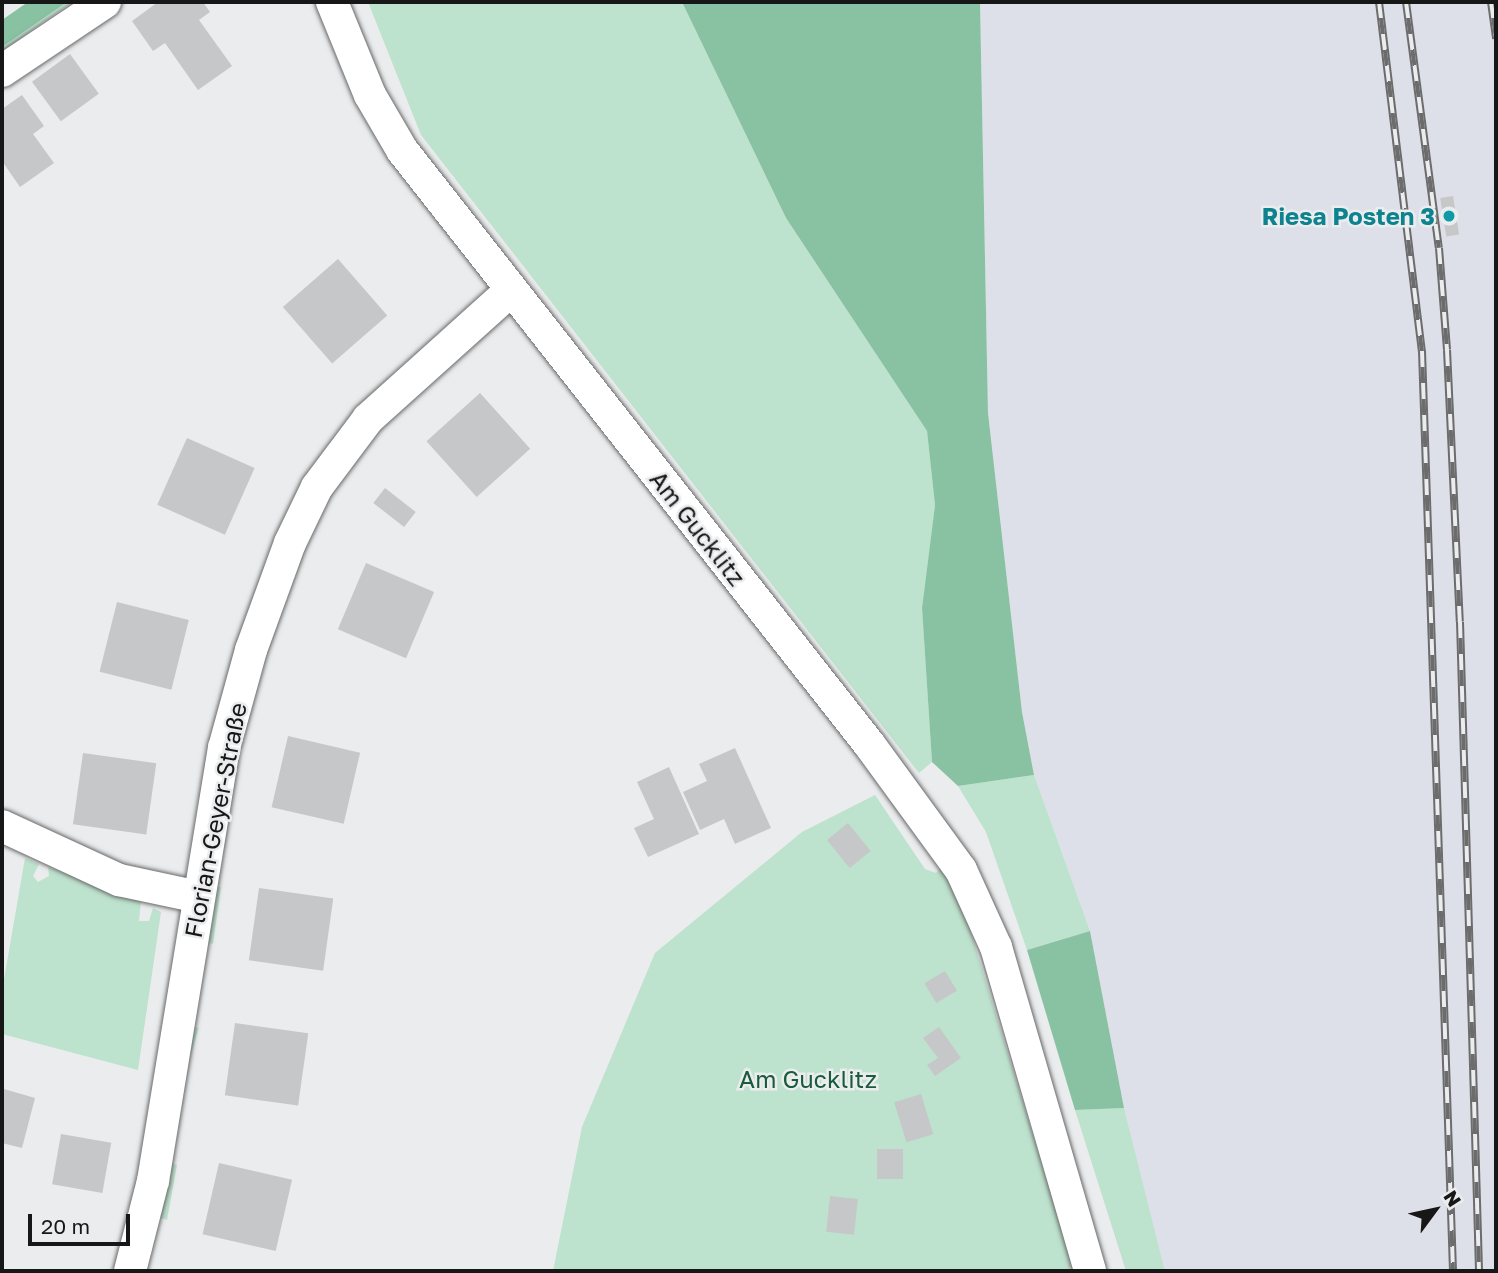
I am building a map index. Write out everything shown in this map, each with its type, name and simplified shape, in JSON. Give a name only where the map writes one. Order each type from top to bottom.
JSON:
[{"type":"street","points":[[2,71],[105,2]]},
{"type":"street","name":"Am Gucklitz","points":[[332,2],[345,40],[385,123],[510,291],[869,744],[961,870],[996,947],[1090,1271]]},
{"type":"street","name":"Florian-Geyer-Straße","points":[[131,1271],[153,1181],[198,897],[235,703],[267,605],[303,515],[331,466],[368,419],[510,291]]},
{"type":"street","points":[[2,826],[119,880],[198,897]]},
{"type":"shaded area","points":[[980,2],[1496,2],[1496,1271],[1165,1271],[1124,1108],[1090,931],[1034,775],[1022,712],[988,413]]},
{"type":"green space","points":[[28,2],[67,2],[2,47],[2,20]]},
{"type":"green space","points":[[67,2],[72,2],[2,51],[2,47]]},
{"type":"green space","points":[[368,2],[682,2],[786,218],[927,431],[935,505],[922,608],[932,762],[919,773],[421,135]]},
{"type":"green space","points":[[682,2],[980,2],[988,413],[1022,712],[1034,775],[958,786],[932,762],[922,608],[935,505],[927,431],[786,218]]},
{"type":"green space","points":[[1034,775],[1090,931],[1027,950],[986,832],[958,786]]},
{"type":"green space","name":"Am Gucklitz","points":[[875,795],[925,869],[936,873],[942,866],[961,900],[1072,1263],[1068,1271],[553,1271],[582,1127],[655,953],[802,832]]},
{"type":"green space","points":[[25,858],[39,864],[33,876],[38,882],[49,876],[48,867],[141,901],[139,921],[149,921],[153,908],[161,912],[138,1070],[2,1034],[2,991]]},
{"type":"green space","points":[[215,887],[221,887],[213,944],[205,942]]},
{"type":"green space","points":[[1090,931],[1124,1108],[1075,1110],[1027,950]]},
{"type":"green space","points":[[192,1026],[199,1028],[182,1086],[175,1084]]},
{"type":"green space","points":[[1124,1108],[1165,1271],[1126,1271],[1075,1110]]},
{"type":"green space","points":[[170,1163],[177,1165],[167,1220],[158,1217]]},
{"type":"building","points":[[158,2],[203,2],[210,12],[199,20],[232,66],[198,90],[165,43],[153,51],[132,21]]},
{"type":"building","points":[[70,54],[99,94],[61,121],[32,82]]},
{"type":"building","points":[[22,95],[44,126],[33,134],[54,163],[20,187],[2,161],[2,109]]},
{"type":"building","name":"Riesa Posten 3","points":[[1453,196],[1459,235],[1446,237],[1440,198]]},
{"type":"building","points":[[338,259],[387,316],[332,363],[283,307]]},
{"type":"building","points":[[480,393],[530,449],[477,497],[426,441]]},
{"type":"building","points":[[187,438],[255,468],[225,535],[157,505]]},
{"type":"building","points":[[385,488],[416,512],[404,527],[373,503]]},
{"type":"building","points":[[366,563],[434,592],[406,658],[338,629]]},
{"type":"building","points":[[117,602],[189,620],[171,690],[100,672]]},
{"type":"building","points":[[288,736],[360,753],[344,824],[272,807]]},
{"type":"building","points":[[735,748],[771,828],[735,844],[724,819],[700,830],[683,792],[707,781],[699,764]]},
{"type":"building","points":[[83,753],[156,763],[146,835],[73,824]]},
{"type":"building","points":[[669,767],[699,834],[648,857],[634,828],[654,819],[637,782]]},
{"type":"building","points":[[848,823],[871,851],[850,868],[827,840]]},
{"type":"building","points":[[259,888],[333,898],[323,971],[249,960]]},
{"type":"building","points":[[945,971],[957,991],[936,1003],[924,983]]},
{"type":"building","points":[[235,1023],[308,1033],[298,1106],[225,1095]]},
{"type":"building","points":[[939,1027],[961,1058],[935,1076],[927,1065],[938,1058],[923,1038]]},
{"type":"building","points":[[4,1089],[35,1098],[22,1148],[2,1143]]},
{"type":"building","points":[[921,1094],[933,1134],[907,1142],[894,1102]]},
{"type":"building","points":[[61,1134],[111,1143],[102,1193],[52,1184]]},
{"type":"building","points":[[877,1149],[903,1149],[903,1179],[877,1179]]},
{"type":"building","points":[[219,1163],[292,1180],[276,1251],[203,1234]]},
{"type":"building","points":[[830,1196],[858,1199],[854,1235],[826,1232]]},
{"type":"railway","points":[[1379,2],[1422,351],[1453,1271]]},
{"type":"railway","points":[[1406,2],[1439,248],[1447,350],[1460,622],[1479,1271]]},
{"type":"railway","points":[[1491,2],[1496,39]]},
{"type":"place","name":"Riesa Posten 3","points":[[1449,216]]}]
